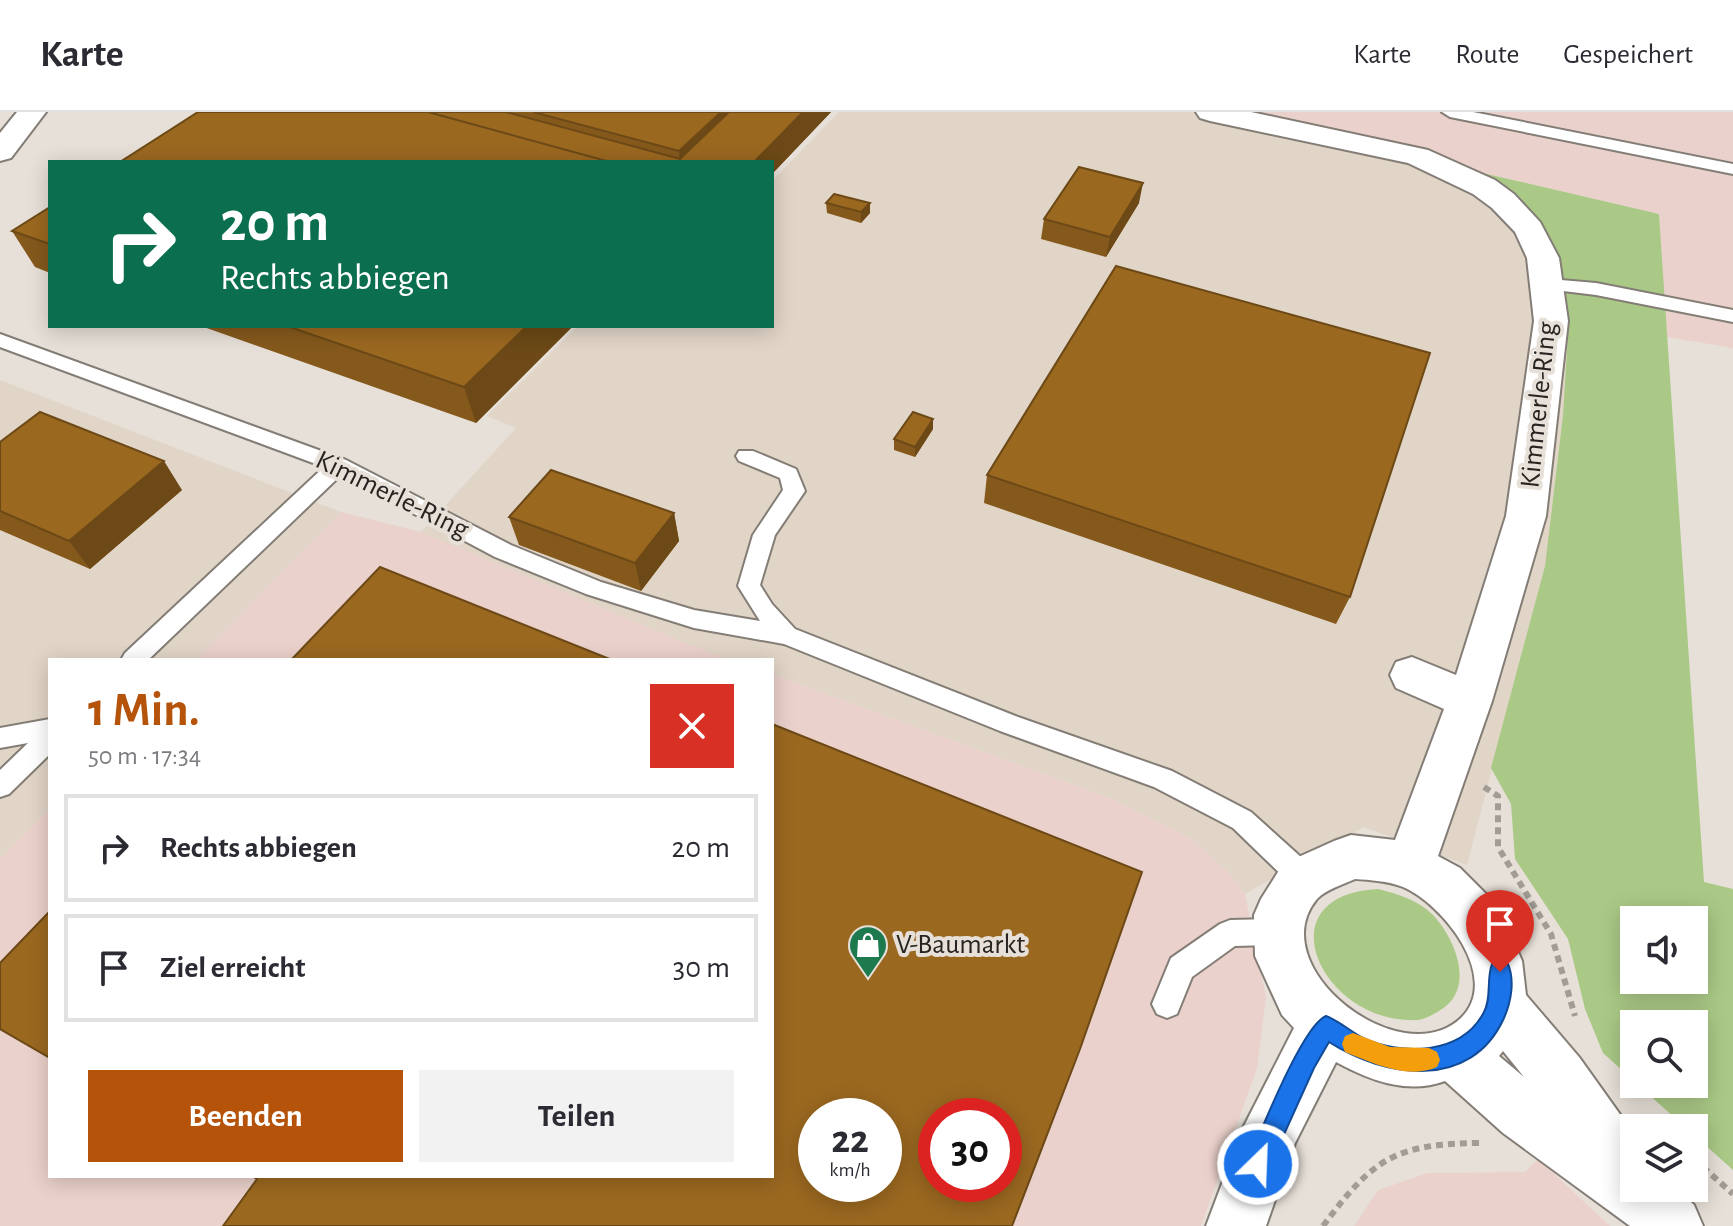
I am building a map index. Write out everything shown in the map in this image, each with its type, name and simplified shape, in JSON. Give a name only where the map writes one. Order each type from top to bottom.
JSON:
[{"type":"street","points":[[0,151],[32,112]]},
{"type":"street","name":"Kimmerle-Ring","points":[[1210,112],[1417,156],[1441,164],[1503,201],[1529,229],[1543,258],[1551,321],[1526,516],[1470,701],[1410,866]]},
{"type":"street","points":[[1412,675],[1470,701]]},
{"type":"street","points":[[1351,857],[1380,858],[1410,866],[1443,885],[1470,909],[1490,939],[1500,972],[1499,1003],[1490,1024],[1475,1042],[1455,1054],[1424,1061],[1390,1058],[1357,1046],[1326,1026],[1299,998],[1282,965],[1277,932],[1283,901],[1302,876],[1324,863],[1351,857]]},
{"type":"street","points":[[1499,1003],[1541,1095]]},
{"type":"street","points":[[1236,1226],[1247,1190],[1306,1060],[1326,1026]]},
{"type":"street","points":[[1455,1054],[1541,1095],[1620,1172]]},
{"type":"lane","points":[[1450,112],[1733,169]]},
{"type":"lane","points":[[1561,286],[1619,293],[1733,316]]},
{"type":"lane","name":"Kimmerle-Ring","points":[[0,340],[339,465],[503,551],[594,588],[694,619],[787,635],[1009,724],[1163,779],[1242,820],[1302,876]]},
{"type":"lane","name":"Kimmerle-Ring","points":[[746,456],[789,474],[794,491],[773,516],[755,551],[749,586],[764,610],[787,635]]},
{"type":"lane","points":[[135,658],[339,465]]},
{"type":"lane","points":[[0,738],[48,729]]},
{"type":"lane","points":[[0,786],[48,740]]},
{"type":"lane","points":[[1167,1004],[1181,968],[1230,933],[1277,932]]},
{"type":"path","points":[[1323,1226],[1351,1187],[1388,1155],[1437,1143],[1489,1143],[1584,1053],[1551,934],[1498,847],[1498,796],[1447,764]]},
{"type":"path","points":[[1708,1172],[1733,1194]]},
{"type":"shaded area","points":[[839,112],[1250,112],[1428,152],[1555,257],[1569,317],[1563,415],[1545,566],[1467,865],[1364,827],[1245,894],[1229,873],[1189,837],[1110,798],[774,675],[774,658],[726,658],[421,532],[516,428],[487,416],[576,328],[774,328],[774,179]]},
{"type":"shaded area","points":[[1250,112],[1733,112],[1733,348],[1667,337],[1659,214],[1474,171]]},
{"type":"shaded area","points":[[0,380],[341,512],[198,658],[48,658],[48,810],[0,859]]},
{"type":"shaded area","points":[[341,512],[421,532],[727,658],[198,658]]},
{"type":"shaded area","points":[[774,675],[1110,798],[1189,837],[1229,873],[1245,894],[1266,998],[1257,1068],[1201,1226],[0,1226],[0,859],[48,810],[48,1178],[774,1178]]},
{"type":"shaded area","points":[[1538,1159],[1610,1226],[1354,1226],[1378,1190],[1428,1173],[1525,1172]]},
{"type":"green space","points":[[1474,171],[1659,214],[1704,882],[1733,889],[1733,1170],[1708,1148],[1708,1114],[1670,1114],[1653,1098],[1708,1098],[1708,1010],[1620,1010],[1620,1068],[1603,1053],[1585,1009],[1568,939],[1515,859],[1511,804],[1491,768],[1545,566],[1563,415],[1569,317],[1555,257]]},
{"type":"green space","points":[[1378,889],[1421,905],[1441,925],[1455,950],[1460,977],[1457,990],[1451,1002],[1426,1018],[1417,1020],[1383,1016],[1354,1002],[1332,982],[1318,959],[1314,934],[1321,913],[1342,897]]},
{"type":"building","points":[[198,112],[428,112],[603,160],[123,160]]},
{"type":"building","points":[[428,112],[506,112],[680,159],[729,112],[803,112],[756,160],[603,160]]},
{"type":"building","points":[[533,112],[721,112],[679,151]]},
{"type":"building","points":[[1079,167],[1143,183],[1110,237],[1044,219]]},
{"type":"building","points":[[834,194],[870,203],[861,212],[826,203]]},
{"type":"building","points":[[48,208],[48,243],[12,231]]},
{"type":"building","points":[[1116,266],[1430,353],[1350,597],[987,475]]},
{"type":"building","points":[[293,328],[525,328],[464,387]]},
{"type":"building","points":[[40,412],[164,461],[69,541],[0,511],[0,442]]},
{"type":"building","points":[[913,412],[933,419],[915,447],[894,439]]},
{"type":"building","points":[[551,470],[674,513],[635,563],[509,517]]},
{"type":"building","points":[[380,567],[607,658],[293,658]]},
{"type":"building","points":[[774,725],[1142,872],[1080,1049],[1022,1200],[1022,1098],[918,1098],[918,1202],[1021,1202],[1012,1226],[223,1226],[255,1178],[774,1178]]},
{"type":"building","points":[[48,913],[48,1057],[0,1029],[0,963]]},
{"type":"slow traffic","points":[[1353,1044],[1390,1058],[1429,1060]]},
{"type":"place","name":"V-Baumarkt","points":[[868,979]]},
{"type":"route","points":[[1258,1164],[1306,1060],[1326,1026],[1357,1046],[1390,1058],[1424,1061],[1455,1054],[1475,1042],[1490,1024],[1499,1003],[1500,972]]}]
